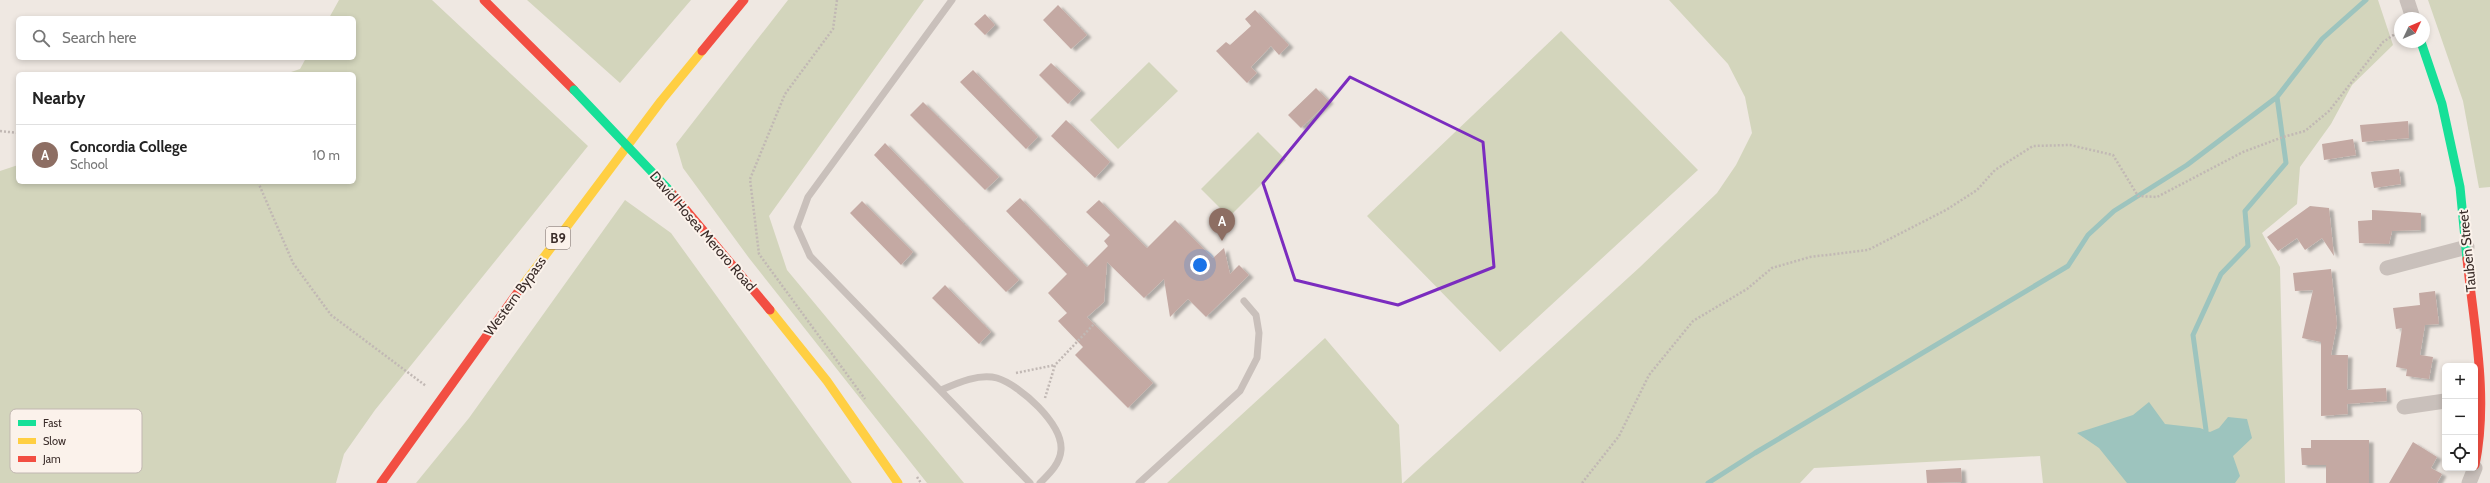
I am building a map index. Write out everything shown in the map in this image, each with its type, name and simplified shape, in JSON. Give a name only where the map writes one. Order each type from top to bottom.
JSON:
[{"type":"main road","name":"David Hosea Meroro Road","points":[[484,0],[574,90],[670,191],[738,269],[827,382],[898,483]]},
{"type":"main road","name":"Western Bypass","points":[[381,483],[549,249],[661,101],[744,0]]},
{"type":"main road","name":"Tauben Street","points":[[2423,48],[2442,104],[2460,187],[2467,247],[2476,363]]},
{"type":"main road","name":"Tauben Street","points":[[2478,396],[2480,441],[2478,451]]},
{"type":"street","points":[[2407,0],[2411,12]]},
{"type":"street","points":[[2387,268],[2467,247]]},
{"type":"street","points":[[2404,407],[2442,401]]},
{"type":"street","name":"Tauben Street","points":[[2469,483],[2474,471]]},
{"type":"lane","points":[[952,0],[808,197],[797,227],[810,256],[1030,483]]},
{"type":"lane","points":[[1139,483],[1240,391],[1257,358],[1259,333],[1256,315],[1244,301]]},
{"type":"lane","points":[[941,390],[959,382],[980,377],[996,378],[1013,386],[1042,410],[1058,434],[1061,450],[1054,469],[1040,483]]},
{"type":"path","points":[[1582,483],[1619,436],[1649,375],[1693,321],[1747,289],[1772,268],[1810,256],[1868,250],[1946,210],[1977,190],[1995,170],[2033,146],[2070,145],[2113,155],[2138,196],[2157,197],[2243,152],[2283,137],[2305,131],[2329,111],[2383,42],[2394,35]]},
{"type":"path","points":[[0,131],[16,133]]},
{"type":"path","points":[[259,184],[293,263],[331,315],[442,398]]},
{"type":"path","points":[[1042,410],[1054,365],[1095,323]]},
{"type":"path","points":[[996,378],[1054,365]]},
{"type":"highlighted area","points":[[1350,77],[1483,142],[1494,267],[1398,305],[1295,280],[1263,183]]},
{"type":"green space","points":[[339,0],[432,0],[588,146],[375,410],[344,454],[336,483],[0,483],[0,171],[16,166],[16,184],[356,184],[356,72],[291,72],[300,69],[305,60],[356,60],[356,16],[330,16]]},
{"type":"green space","points":[[527,0],[691,0],[620,83]]},
{"type":"green space","points":[[788,0],[924,0],[769,216],[787,270],[964,483],[927,483],[749,258],[683,168],[676,144]]},
{"type":"green space","points":[[1669,0],[2378,0],[2393,45],[2352,85],[2331,124],[2300,167],[2297,204],[2262,233],[2280,267],[2285,483],[2043,483],[2040,456],[1814,468],[1800,483],[1403,483],[1640,267],[1717,193],[1736,165],[1752,133],[1745,97],[1728,64]]},
{"type":"green space","points":[[2428,0],[2490,0],[2490,187],[2479,188],[2463,101]]},
{"type":"green space","points":[[1561,31],[1698,170],[1500,352],[1367,216]]},
{"type":"green space","points":[[1149,62],[1178,91],[1118,149],[1090,120]]},
{"type":"green space","points":[[1258,132],[1286,160],[1229,217],[1201,189]]},
{"type":"green space","points":[[625,200],[671,233],[852,483],[416,483],[469,418]]},
{"type":"green space","points":[[1325,338],[1399,425],[1402,483],[1167,483]]},
{"type":"water","points":[[2149,402],[2165,424],[2200,428],[2210,432],[2219,428],[2228,417],[2247,419],[2252,438],[2233,456],[2240,476],[2235,483],[2127,483],[2099,448],[2077,433],[2133,415]]},
{"type":"building","points":[[1058,5],[1087,35],[1071,49],[1043,20]]},
{"type":"building","points":[[1255,10],[1289,45],[1279,55],[1271,46],[1251,67],[1257,73],[1247,83],[1216,51],[1226,42],[1230,45],[1251,26],[1245,19]]},
{"type":"building","points":[[985,14],[995,25],[985,35],[974,24]]},
{"type":"building","points":[[1051,63],[1081,91],[1068,104],[1039,75]]},
{"type":"building","points":[[973,70],[1038,137],[1026,149],[960,82]]},
{"type":"building","points":[[1316,88],[1329,101],[1301,128],[1288,115]]},
{"type":"building","points":[[923,102],[999,177],[985,190],[910,115]]},
{"type":"building","points":[[1066,120],[1110,162],[1095,178],[1051,136]]},
{"type":"building","points":[[2408,121],[2409,138],[2362,142],[2360,125]]},
{"type":"building","points":[[2353,139],[2356,155],[2324,160],[2322,144]]},
{"type":"building","points":[[885,143],[1019,280],[1006,292],[874,155]]},
{"type":"building","points":[[2399,169],[2401,184],[2374,188],[2371,172]]},
{"type":"building","points":[[1020,198],[1087,267],[1108,246],[1104,241],[1110,235],[1086,212],[1099,200],[1147,248],[1175,220],[1213,258],[1224,248],[1230,274],[1239,265],[1249,275],[1206,317],[1188,299],[1170,317],[1164,279],[1144,298],[1107,262],[1104,302],[1087,317],[1153,383],[1128,408],[1075,355],[1083,347],[1058,321],[1067,313],[1048,293],[1067,274],[1006,211]]},
{"type":"building","points":[[862,201],[913,252],[901,265],[850,213]]},
{"type":"building","points":[[2310,206],[2329,208],[2334,256],[2322,238],[2305,250],[2297,238],[2278,251],[2267,237]]},
{"type":"building","points":[[2372,210],[2421,213],[2421,230],[2392,231],[2389,244],[2359,243],[2358,221],[2372,220]]},
{"type":"building","points":[[2331,269],[2337,324],[2331,355],[2348,355],[2347,390],[2386,388],[2387,401],[2347,404],[2348,414],[2321,416],[2321,342],[2302,338],[2313,290],[2295,291],[2293,273]]},
{"type":"building","points":[[945,285],[991,332],[979,344],[932,298]]},
{"type":"building","points":[[2435,291],[2439,324],[2425,325],[2420,355],[2433,357],[2429,379],[2406,376],[2407,369],[2396,367],[2402,328],[2396,329],[2393,308],[2420,305],[2419,293]]},
{"type":"building","points":[[2311,440],[2369,440],[2369,483],[2326,483],[2326,465],[2302,465],[2301,448],[2311,448]]},
{"type":"building","points":[[2413,442],[2437,457],[2431,468],[2442,474],[2437,483],[2389,483]]},
{"type":"building","points":[[1961,468],[1962,482],[1927,483],[1926,470]]},
{"type":"waterway","points":[[1708,483],[1755,453],[2068,266],[2088,235],[2114,211],[2187,165],[2277,97],[2322,39],[2366,0]]},
{"type":"waterway","points":[[2206,430],[2193,335],[2221,274],[2248,246],[2245,211],[2286,163],[2277,97]]},
{"type":"traffic: fast","points":[[2423,48],[2442,104],[2460,187],[2467,259]]},
{"type":"traffic: fast","points":[[574,90],[670,191]]},
{"type":"traffic: slow","points":[[520,289],[661,101],[702,51]]},
{"type":"traffic: slow","points":[[770,310],[827,381],[898,483]]},
{"type":"traffic: jam","points":[[484,0],[574,90]]},
{"type":"traffic: jam","points":[[702,51],[744,0]]},
{"type":"traffic: jam","points":[[670,191],[770,310]]},
{"type":"traffic: jam","points":[[2467,259],[2479,362],[2481,414],[2478,446]]},
{"type":"traffic: jam","points":[[381,483],[520,289]]},
{"type":"place","name":"Concordia College","points":[[1222,241]]}]
